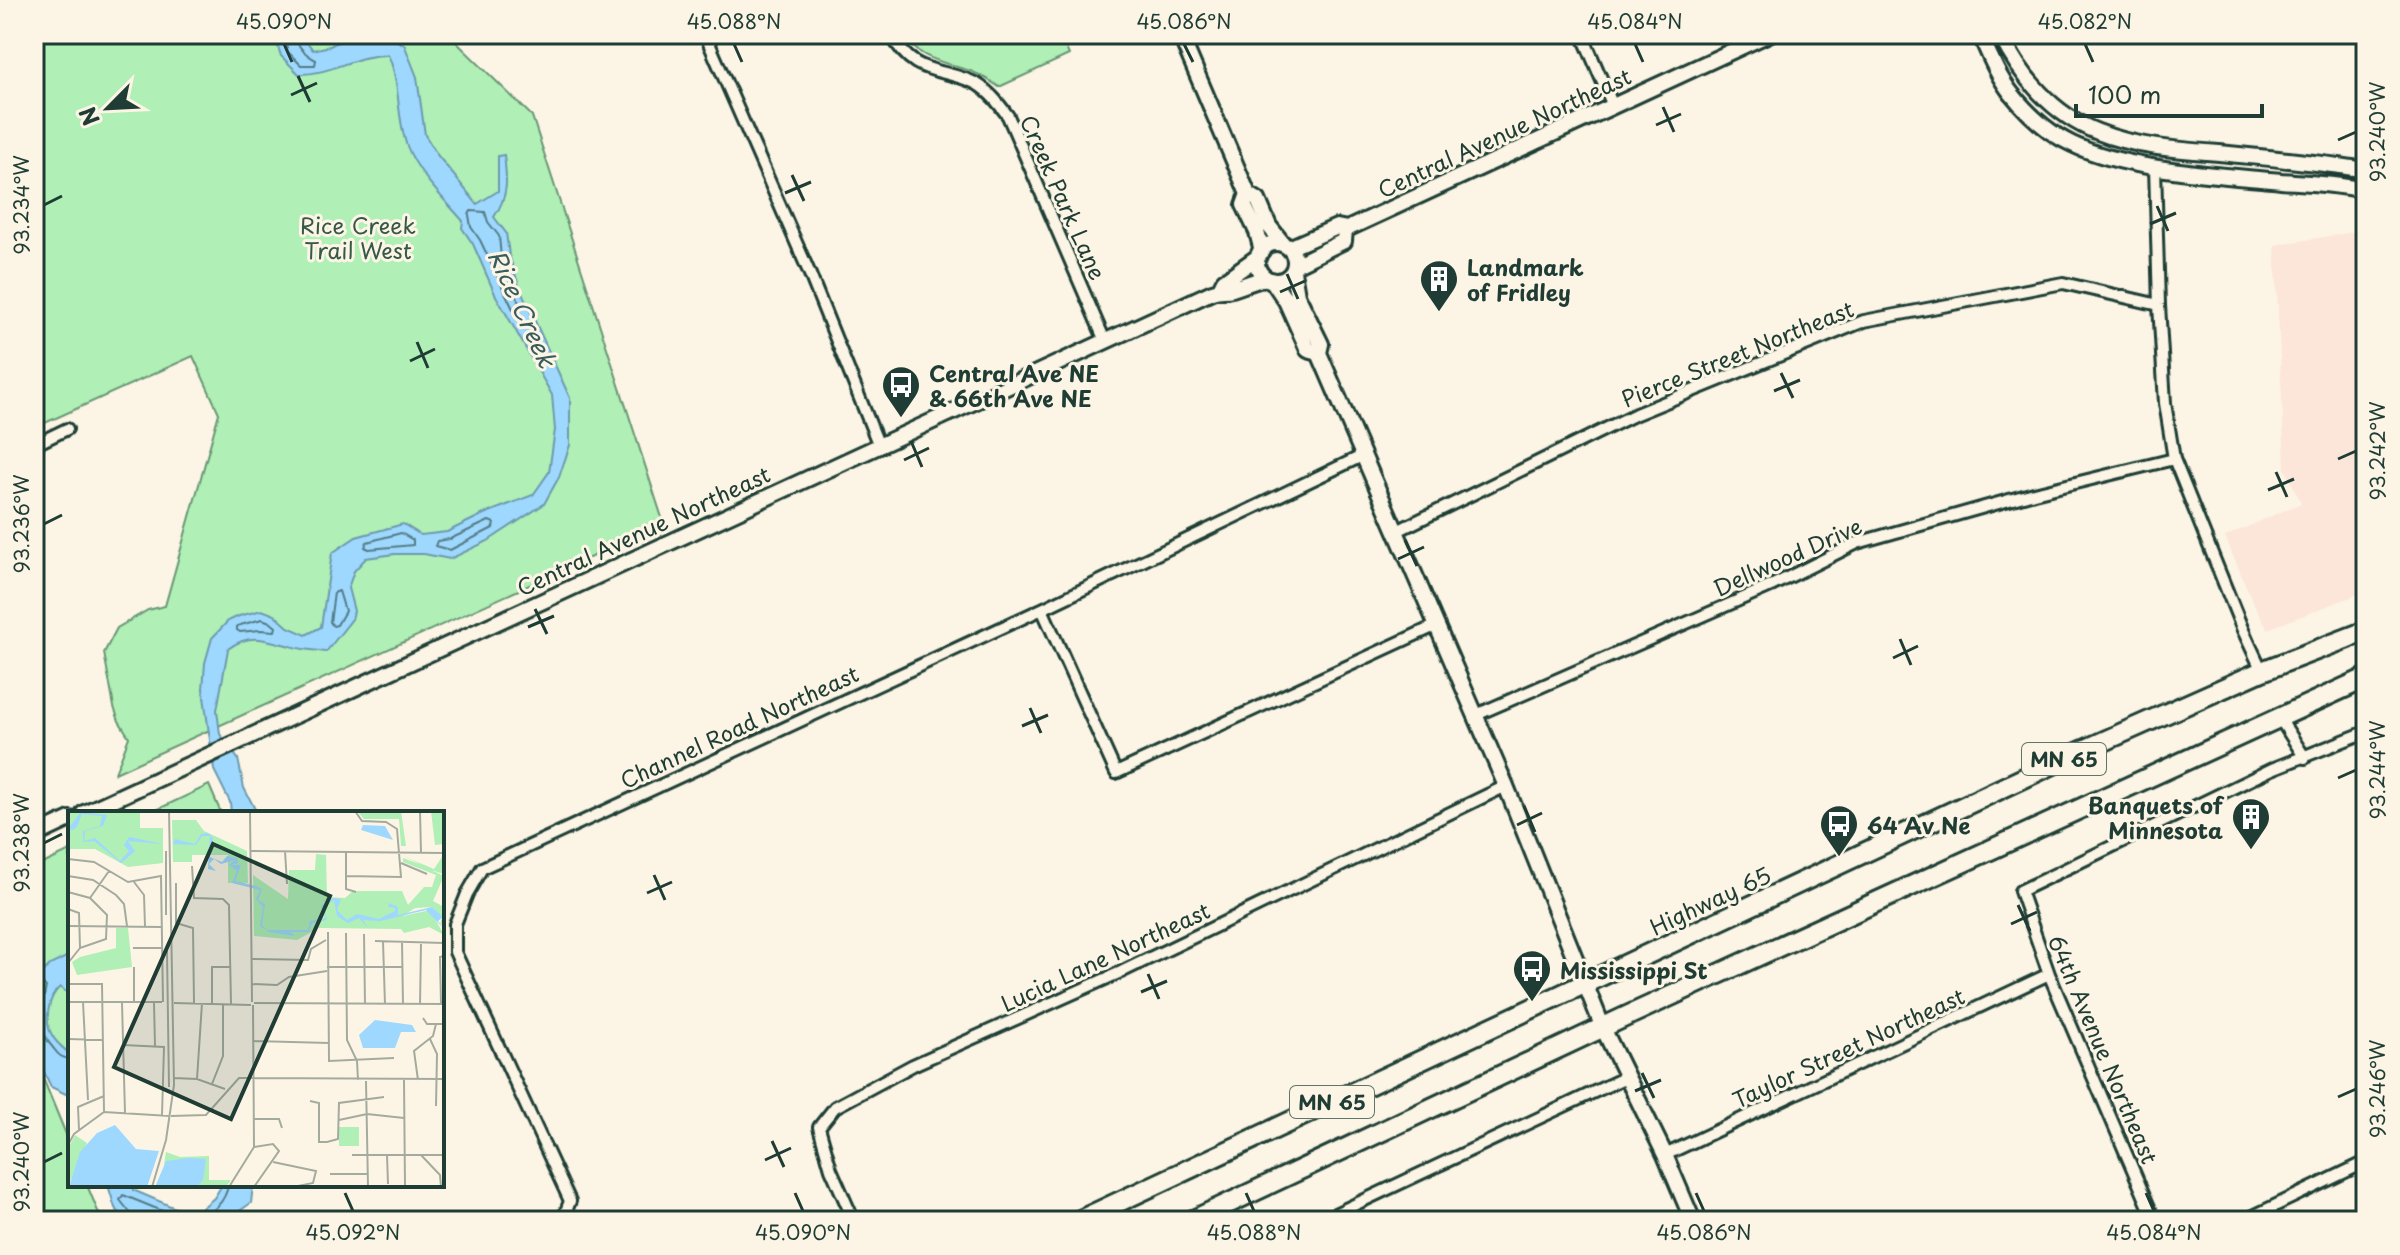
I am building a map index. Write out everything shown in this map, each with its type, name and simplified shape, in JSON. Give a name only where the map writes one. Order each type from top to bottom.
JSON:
[{"type":"highway","name":"Highway 65","points":[[1078,1221],[2075,754],[2262,671],[2366,631]]},
{"type":"highway","name":"MN 65","points":[[1191,1221],[2366,678]]},
{"type":"street","points":[[705,34],[809,272],[879,446]]},
{"type":"street","name":"Creek Park Lane","points":[[891,34],[916,63],[976,84],[994,97],[1008,116],[1105,341]]},
{"type":"street","points":[[1180,34],[1248,194],[1258,200],[1269,226],[1295,259],[1297,295],[1321,344],[1319,353],[1506,786],[1603,1028],[1665,1155],[1693,1221]]},
{"type":"street","points":[[1582,34],[1613,106]]},
{"type":"street","name":"Central Avenue Northeast","points":[[1286,247],[1337,227],[1345,230],[1769,34]]},
{"type":"street","points":[[1980,34],[2011,94],[2043,125],[2070,143],[2155,167],[2366,191]]},
{"type":"street","points":[[2000,34],[2017,64],[2038,91],[2066,115],[2096,132],[2160,147],[2366,170]]},
{"type":"street","points":[[2155,167],[2165,403],[2174,459],[2262,671]]},
{"type":"street","points":[[1248,194],[1244,205],[1257,232],[1259,268],[1286,301],[1308,350],[1319,353]]},
{"type":"street","name":"Central Avenue Northeast","points":[[1294,268],[1344,241],[1345,230]]},
{"type":"street","points":[[1260,254],[1272,244],[1286,247]]},
{"type":"street","name":"Central Avenue Northeast","points":[[1220,289],[1224,281],[1260,254]]},
{"type":"street","points":[[1269,279],[1284,279],[1294,268]]},
{"type":"street","name":"Central Avenue Northeast","points":[[88,811],[1220,289],[1228,290],[1247,282],[1269,279]]},
{"type":"street","name":"Pierce Street Northeast","points":[[1397,531],[1636,414],[1864,321],[2063,283],[2159,305]]},
{"type":"street","points":[[34,445],[67,429]]},
{"type":"street","name":"Channel Road Northeast","points":[[558,1221],[565,1214],[570,1201],[455,952],[455,924],[482,868],[1042,609],[1364,455]]},
{"type":"street","name":"Dellwood Drive","points":[[1476,715],[1771,586],[1857,543],[2034,493],[2174,459]]},
{"type":"street","points":[[1042,609],[1116,773],[1437,625]]},
{"type":"street","points":[[2279,717],[2305,758],[2366,732]]},
{"type":"street","name":"64th Avenue Northeast","points":[[2155,1221],[2049,974],[2020,891],[2272,769],[2305,758]]},
{"type":"street","name":"Lucia Lane Northeast","points":[[854,1221],[831,1169],[819,1127],[835,1107],[913,1065],[1121,972],[1506,786]]},
{"type":"street","points":[[34,836],[68,820]]},
{"type":"street","name":"Taylor Street Northeast","points":[[1665,1155],[2049,974]]},
{"type":"street","points":[[1320,1221],[1626,1077]]},
{"type":"street","points":[[2243,1221],[2366,1162]]},
{"type":"shaded area","points":[[2366,230],[2366,591],[2268,629],[2225,537],[2301,503],[2285,468],[2275,245]]},
{"type":"green space","name":"Rice Creek Trail West","points":[[34,34],[448,34],[532,116],[664,524],[115,773],[129,737],[114,707],[104,653],[117,628],[148,610],[165,606],[219,413],[193,356],[34,428]]},
{"type":"green space","points":[[903,34],[1060,34],[1069,55],[999,87],[973,72],[922,54]]},
{"type":"green space","points":[[209,785],[220,811],[154,811]]},
{"type":"green space","points":[[68,852],[68,1064],[42,1076],[68,1139],[68,1187],[88,1187],[102,1221],[34,1221],[34,868]]},
{"type":"water","name":"Rice Creek","points":[[274,34],[301,34],[313,50],[330,46],[353,34],[382,34],[404,44],[417,77],[425,135],[477,204],[498,191],[498,156],[504,155],[506,187],[494,217],[506,233],[519,286],[570,398],[570,445],[559,477],[544,504],[488,541],[450,559],[424,554],[366,558],[354,571],[348,588],[354,611],[352,619],[326,652],[260,639],[244,640],[228,649],[217,710],[220,734],[238,759],[244,788],[256,811],[231,811],[230,802],[214,770],[203,689],[205,663],[212,638],[228,621],[262,610],[306,635],[321,627],[332,553],[356,537],[403,524],[421,535],[447,532],[533,495],[549,472],[555,430],[552,395],[495,294],[473,244],[462,228],[463,221],[425,176],[407,146],[388,55],[299,74],[281,56]]},
{"type":"water","points":[[68,956],[68,993],[60,987],[56,991],[48,1017],[53,1038],[68,1052],[68,1095],[51,1087],[34,1050],[34,980],[50,965]]},
{"type":"water","points":[[109,1187],[133,1187],[133,1190],[175,1208],[197,1212],[214,1198],[221,1187],[253,1187],[251,1203],[225,1221],[126,1221],[115,1208]]},
{"type":"place","name":"Landmark of Fridley","points":[[1439,313]]},
{"type":"place","name":"Central Ave NE & 66th Ave NE","points":[[901,419]]},
{"type":"place","name":"Banquets of Minnesota","points":[[2251,851]]},
{"type":"place","name":"64 Av Ne","points":[[1839,858]]},
{"type":"place","name":"Mississippi St","points":[[1532,1003]]}]
